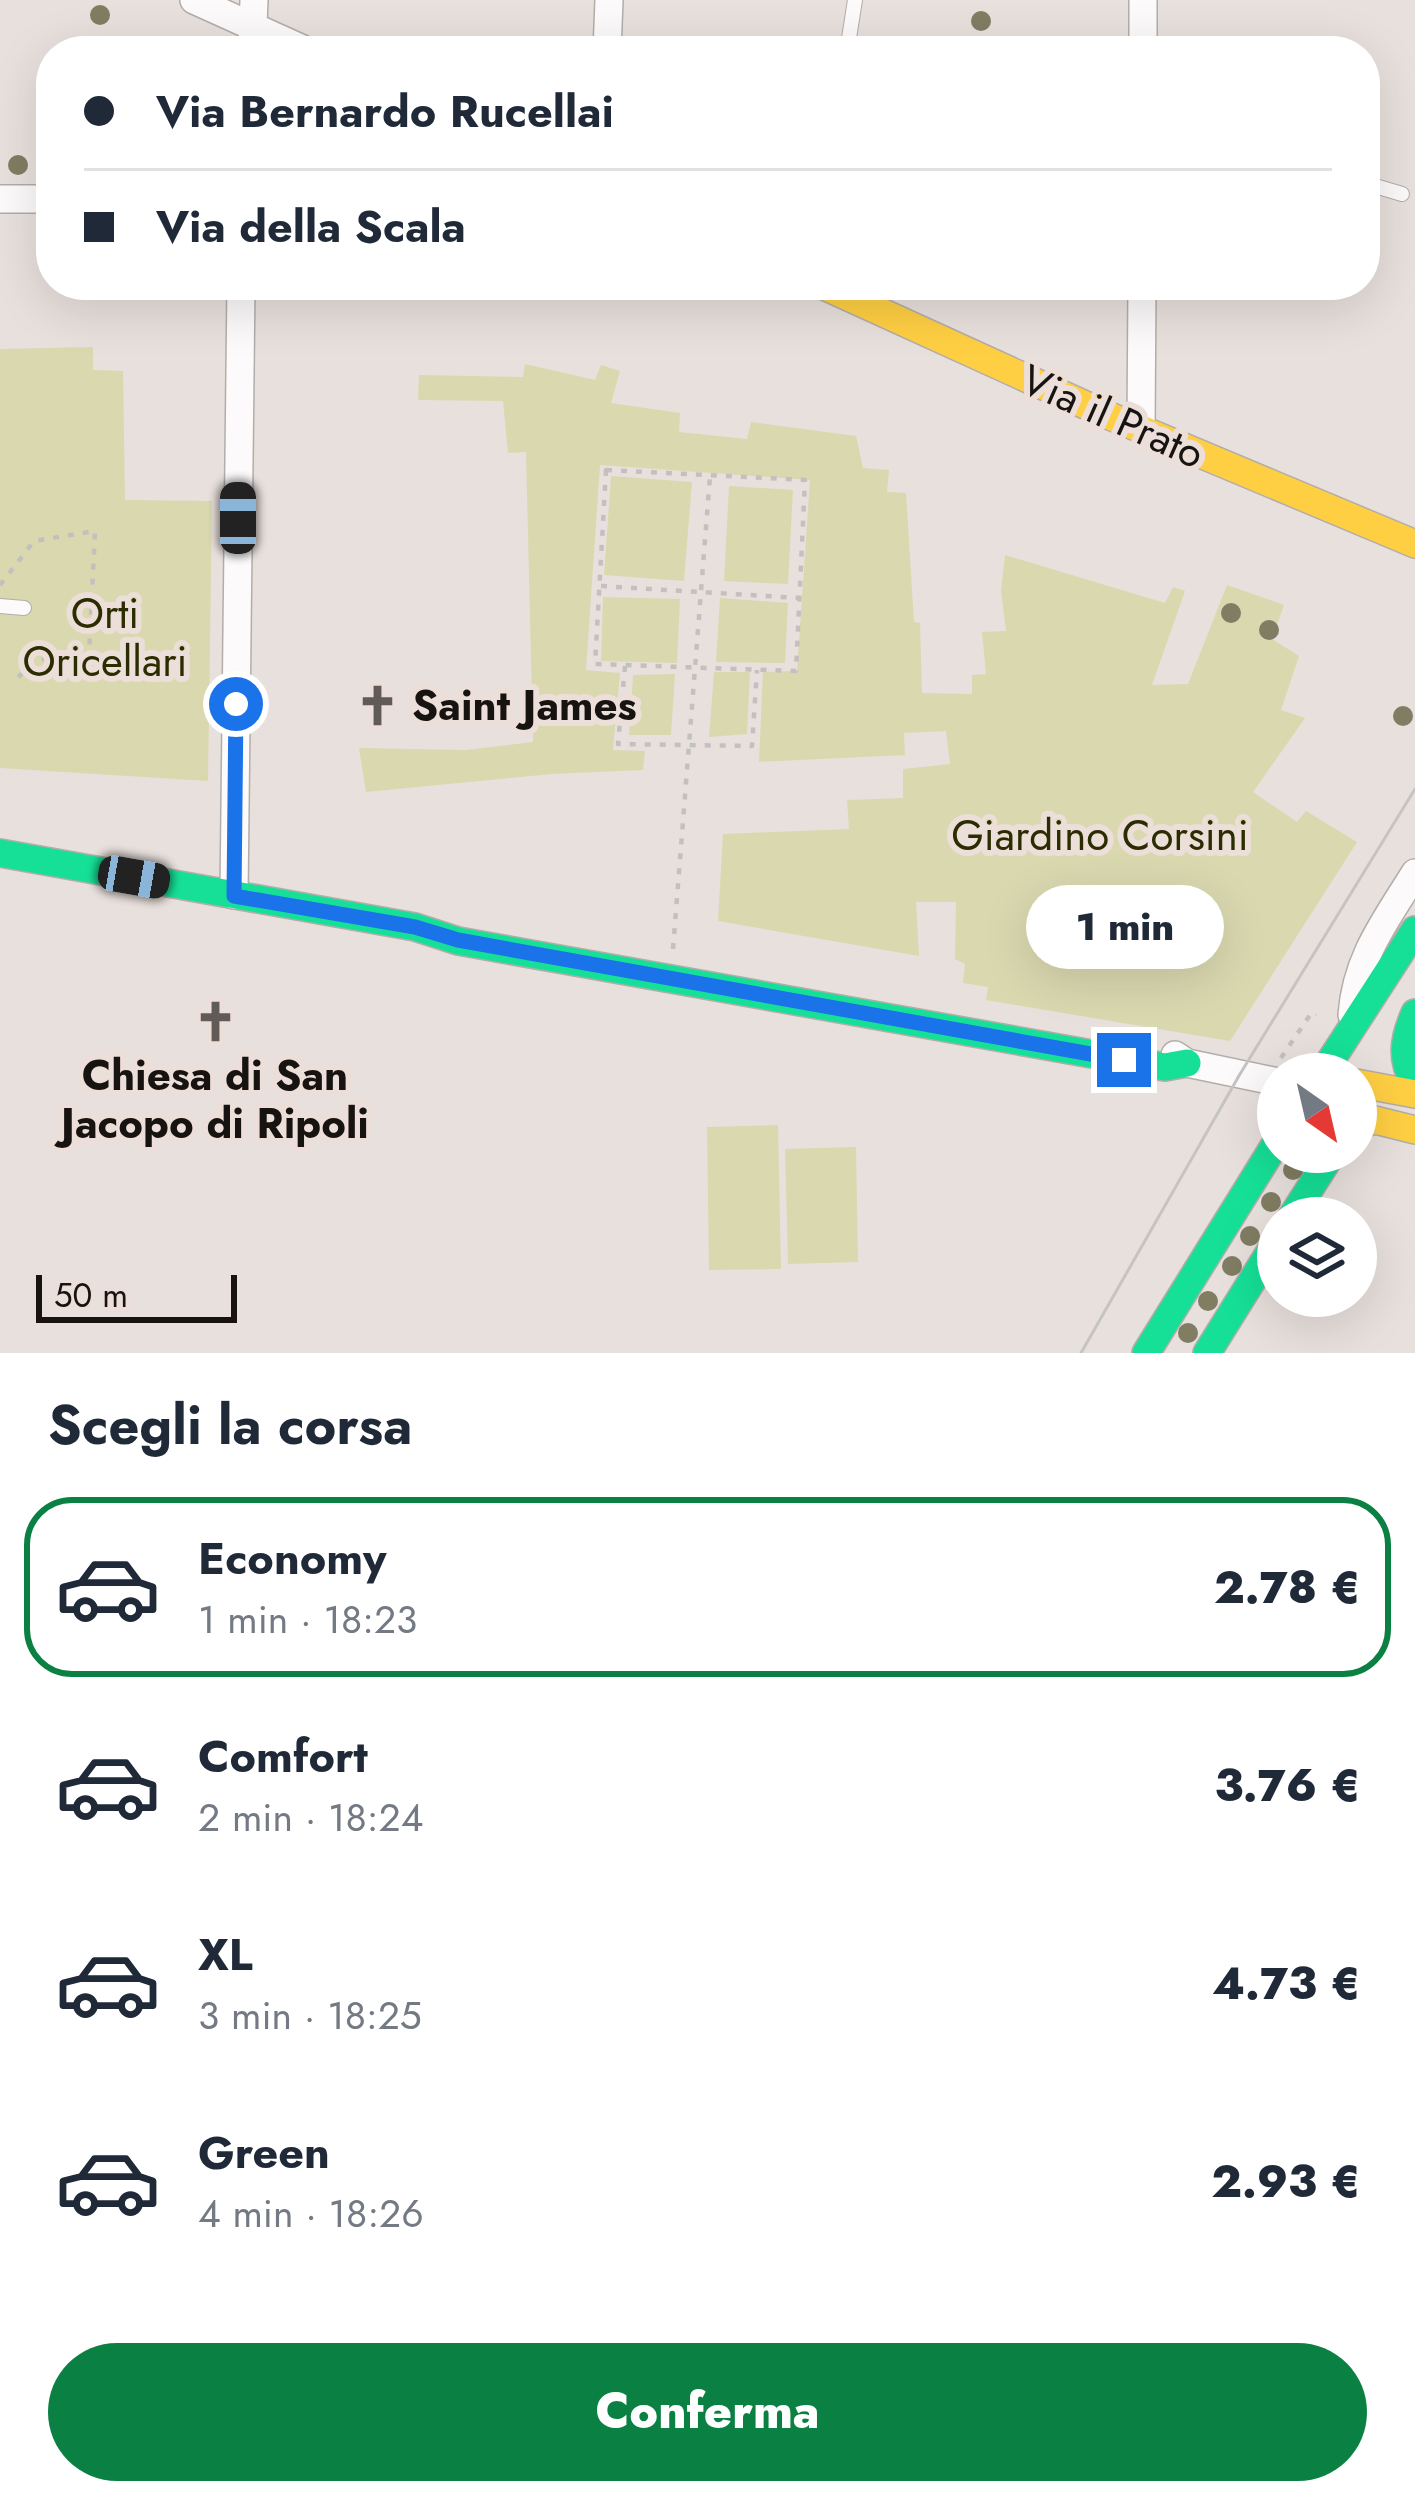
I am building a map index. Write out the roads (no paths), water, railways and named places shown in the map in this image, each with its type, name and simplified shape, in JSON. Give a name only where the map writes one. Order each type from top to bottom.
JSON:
[{"type":"street","points":[[194,0],[253,26]]},
{"type":"street","points":[[608,36],[609,0]]},
{"type":"street","points":[[1142,36],[1143,0]]},
{"type":"street","points":[[0,199],[36,199]]},
{"type":"street","points":[[234,896],[241,300]]},
{"type":"street","name":"Via il Prato","points":[[855,300],[1412,547]]},
{"type":"street","points":[[1141,429],[1142,300]]},
{"type":"street","points":[[0,853],[1165,1067],[1187,1063],[1257,1068]]},
{"type":"street","points":[[1351,1029],[1360,963],[1415,873]]},
{"type":"street","points":[[1336,1053],[1415,930]]},
{"type":"street","points":[[1414,1015],[1403,1048],[1415,1084]]},
{"type":"street","points":[[1377,1087],[1415,1094]]},
{"type":"street","points":[[1377,1125],[1415,1130]]},
{"type":"street","points":[[1146,1353],[1258,1173]]},
{"type":"street","points":[[1207,1353],[1257,1273]]},
{"type":"lane","points":[[849,36],[855,0]]},
{"type":"lane","points":[[1380,187],[1402,194]]},
{"type":"lane","points":[[0,606],[24,608]]},
{"type":"tram line","points":[[1081,1353],[1240,1074],[1415,789]]},
{"type":"place","name":"Saint James","points":[[378,705]]},
{"type":"place","name":"Chiesa di San Jacopo di Ripoli","points":[[215,1021]]},
{"type":"park label","name":"Orti Oricellari","points":[[105,637]]},
{"type":"park label","name":"Giardino Corsini","points":[[1100,835]]}]
